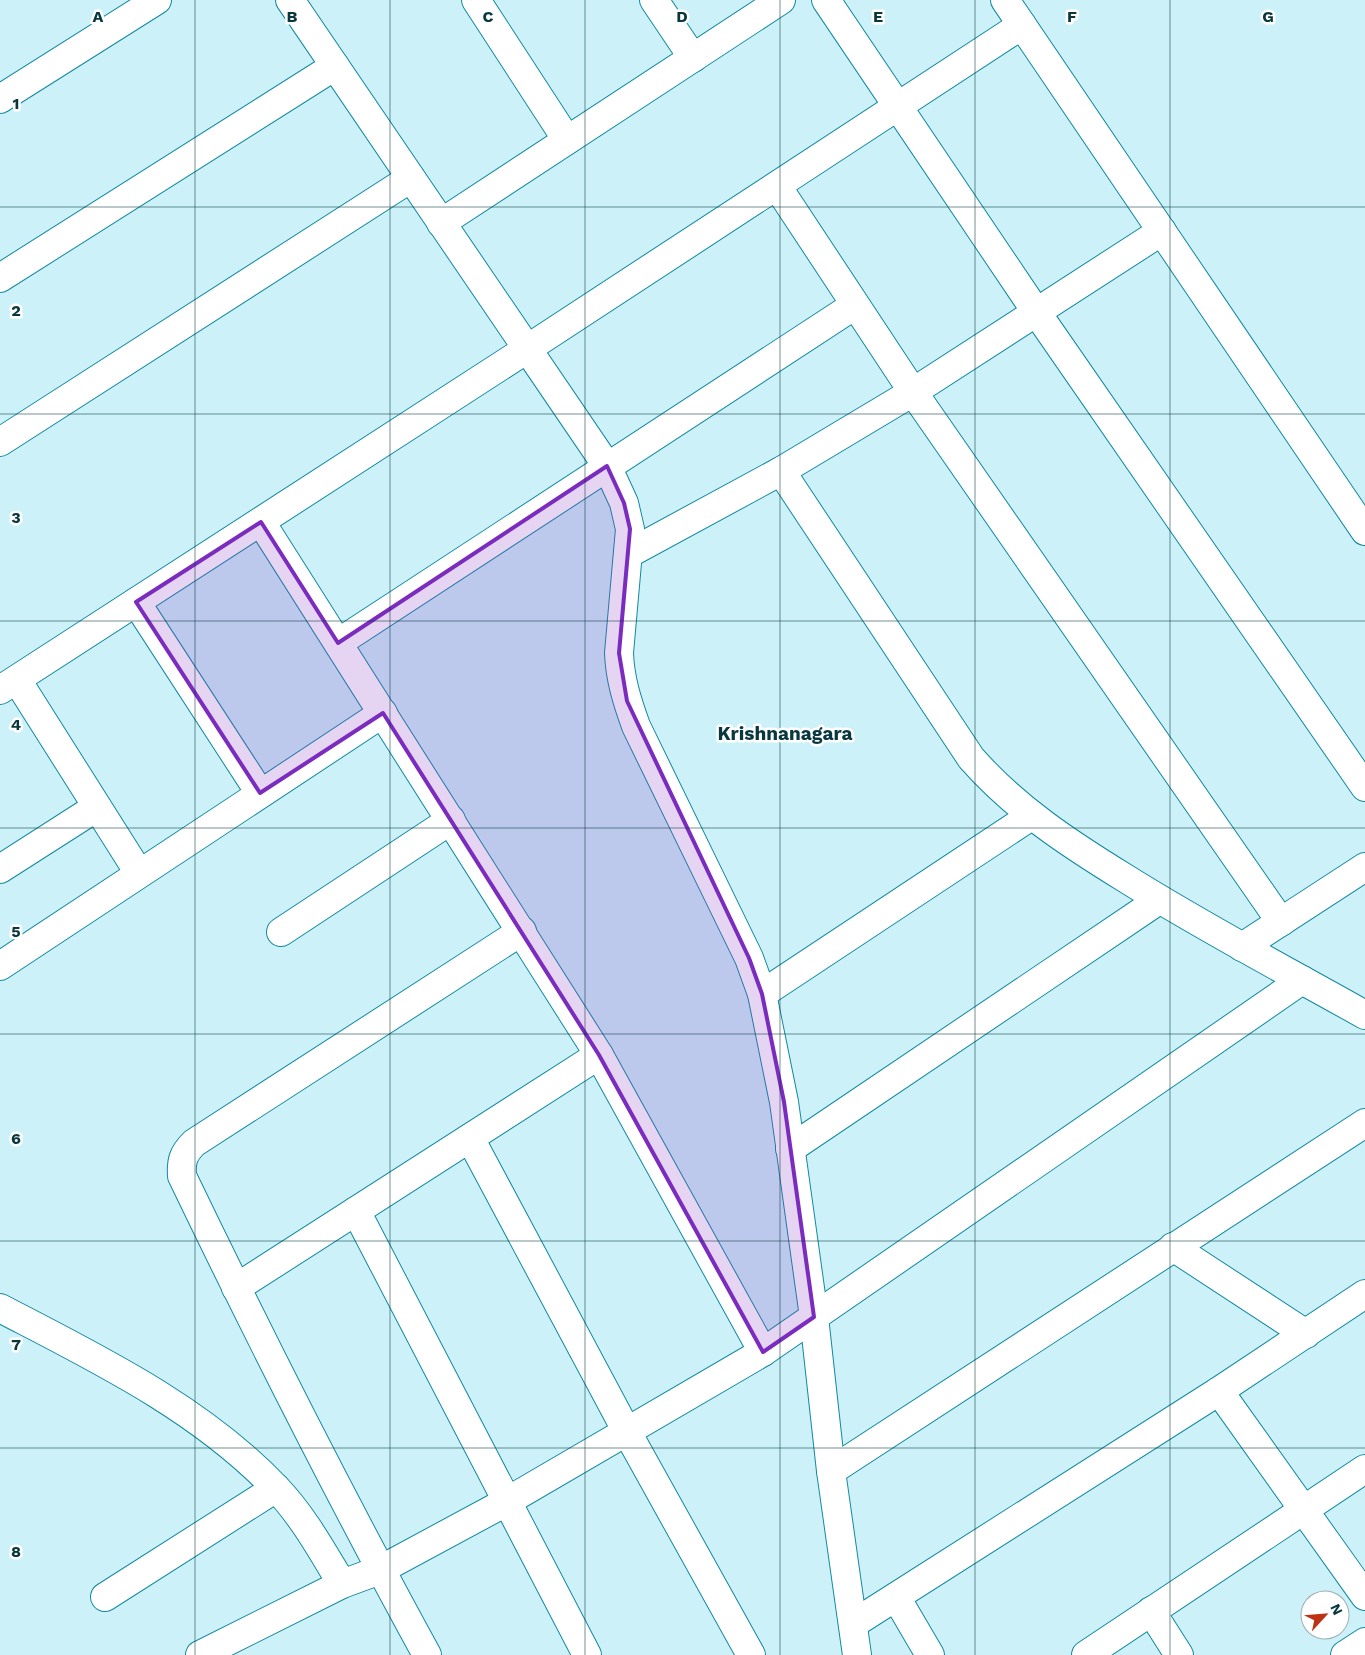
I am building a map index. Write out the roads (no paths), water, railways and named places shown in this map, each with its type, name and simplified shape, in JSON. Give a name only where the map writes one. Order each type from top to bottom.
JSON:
[{"type":"street","points":[[0,99],[124,8],[157,0]]},
{"type":"street","points":[[290,0],[607,466],[624,503],[630,529],[619,653],[620,674],[627,701],[636,726],[749,958],[762,994],[774,1043],[814,1317],[853,1646]]},
{"type":"street","points":[[476,0],[567,140]]},
{"type":"street","points":[[654,0],[692,58]]},
{"type":"street","points":[[442,223],[781,0]]},
{"type":"street","points":[[826,0],[1037,313],[1365,787]]},
{"type":"street","points":[[1005,0],[1365,531]]},
{"type":"street","points":[[140,873],[97,807],[8,685],[527,349],[1022,25]]},
{"type":"street","points":[[0,278],[335,66]]},
{"type":"street","points":[[0,442],[411,178]]},
{"type":"street","points":[[777,186],[913,392],[1281,922]]},
{"type":"street","points":[[628,554],[781,471],[913,392],[1162,231]]},
{"type":"street","points":[[338,643],[855,305]]},
{"type":"street","points":[[781,471],[971,758],[994,785],[1031,816],[1074,846],[1159,900],[1365,1016]]},
{"type":"street","points":[[261,522],[599,1054],[763,1352]]},
{"type":"street","points":[[136,602],[260,793]]},
{"type":"street","points":[[0,966],[383,712]]},
{"type":"street","points":[[0,869],[97,807]]},
{"type":"street","points":[[762,994],[1031,816]]},
{"type":"street","points":[[281,932],[451,820]]},
{"type":"street","points":[[1242,947],[1365,867]]},
{"type":"street","points":[[790,1149],[1159,900]]},
{"type":"street","points":[[427,1655],[380,1570],[236,1288],[182,1176],[182,1164],[184,1152],[194,1143],[522,931]]},
{"type":"street","points":[[200,1655],[342,1584],[380,1570],[506,1502],[763,1352],[1302,980]]},
{"type":"street","points":[[236,1288],[599,1054]]},
{"type":"street","points":[[831,1471],[1365,1123]]},
{"type":"street","points":[[470,1138],[627,1432],[751,1655]]},
{"type":"street","points":[[356,1211],[587,1655]]},
{"type":"street","points":[[1173,1248],[1306,1334]]},
{"type":"street","points":[[853,1646],[896,1597],[1219,1391],[1365,1294]]},
{"type":"street","points":[[0,1308],[91,1356],[177,1408],[244,1457],[276,1488],[299,1515],[342,1584]]},
{"type":"street","points":[[1219,1391],[1365,1596]]},
{"type":"street","points":[[1086,1655],[1365,1469]]},
{"type":"street","points":[[105,1597],[276,1488]]},
{"type":"street","points":[[896,1597],[930,1655]]},
{"type":"street","points":[[1151,1611],[1179,1655]]},
{"type":"street","points":[[1345,1655],[1365,1642]]},
{"type":"district","name":"Krishnanagara","points":[[785,733]]}]
